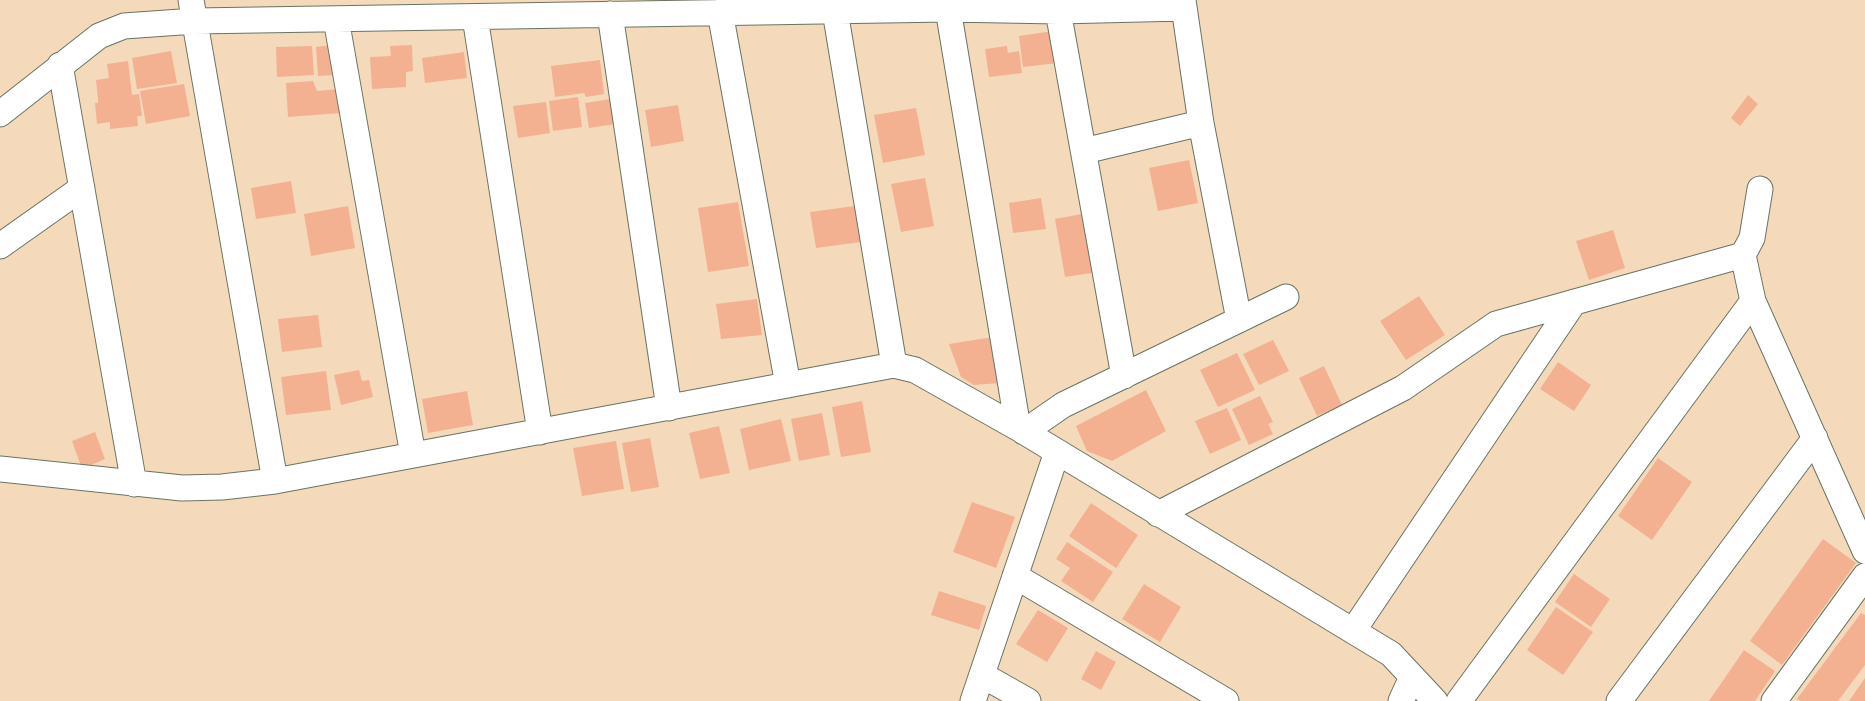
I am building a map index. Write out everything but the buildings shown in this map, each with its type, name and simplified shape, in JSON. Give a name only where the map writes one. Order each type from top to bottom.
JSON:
[{"type":"street","points":[[0,114],[99,36],[124,26],[193,11],[336,19],[948,9],[1058,10],[1184,4],[1201,123],[1239,320]]},
{"type":"street","points":[[948,9],[1021,430]]},
{"type":"street","points":[[1058,10],[1124,376]]},
{"type":"street","points":[[193,11],[275,481]]},
{"type":"street","points":[[835,11],[894,365]]},
{"type":"street","points":[[720,12],[788,385]]},
{"type":"street","points":[[610,14],[669,408]]},
{"type":"street","points":[[475,17],[540,432]]},
{"type":"street","points":[[336,19],[413,455]]},
{"type":"street","points":[[60,65],[134,484]]},
{"type":"street","points":[[1084,151],[1201,123]]},
{"type":"street","points":[[0,246],[82,188]]},
{"type":"street","points":[[1760,189],[1752,238],[1743,254],[1753,301],[1865,551]]},
{"type":"street","points":[[1158,514],[1403,388],[1496,324],[1743,254]]},
{"type":"street","points":[[1021,430],[1063,405],[1286,297]]},
{"type":"street","points":[[1459,701],[1753,301]]},
{"type":"street","points":[[1352,631],[1574,302]]},
{"type":"street","points":[[0,468],[182,488],[222,487],[275,481],[894,365],[915,370],[1021,430],[1391,654],[1436,701]]},
{"type":"street","points":[[1619,701],[1814,438]]},
{"type":"street","points":[[973,701],[1058,452]]},
{"type":"street","points":[[1015,576],[1226,701]]},
{"type":"street","points":[[1774,701],[1865,576]]},
{"type":"street","points":[[982,675],[1028,701]]},
{"type":"street","points":[[1401,701],[1412,677]]}]
